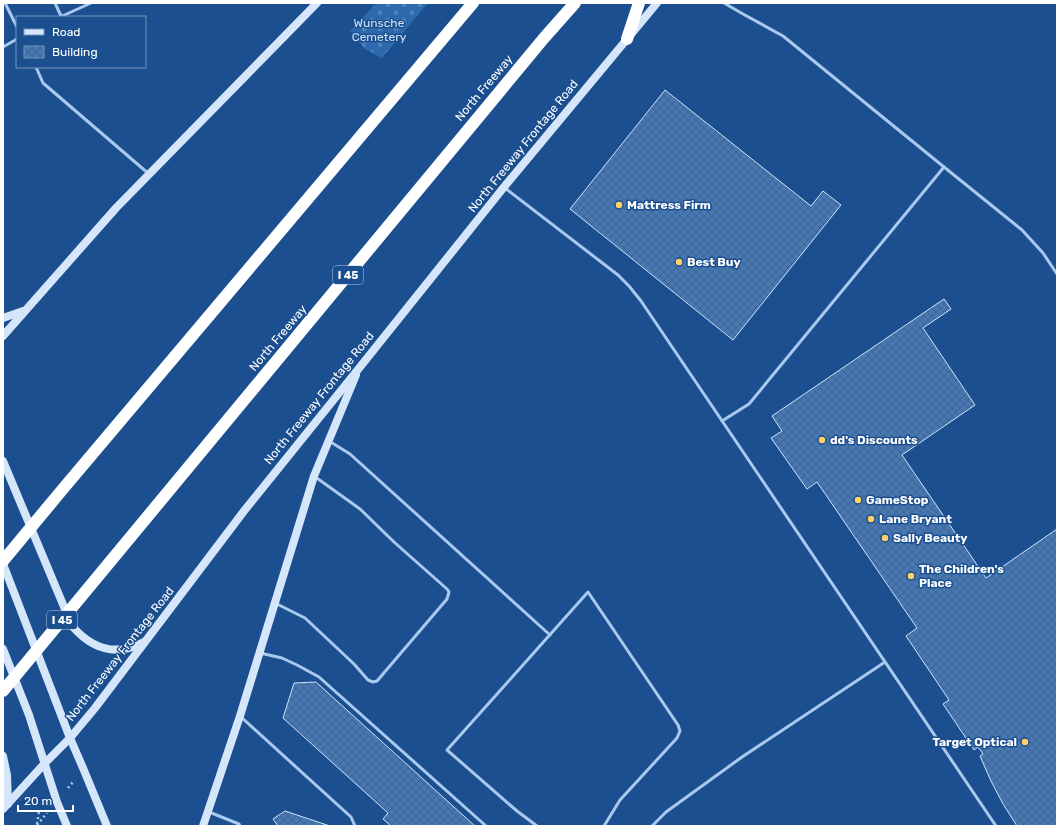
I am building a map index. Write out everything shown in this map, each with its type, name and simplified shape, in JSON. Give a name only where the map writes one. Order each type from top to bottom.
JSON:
[{"type":"highway","points":[[3,562],[473,3]]},
{"type":"highway","name":"North Freeway","points":[[3,691],[539,44],[575,3]]},
{"type":"highway","points":[[626,39],[639,3]]},
{"type":"main road","name":"North Freeway Frontage Road","points":[[5,806],[70,738],[95,708],[244,511],[504,187],[657,3]]},
{"type":"main road","points":[[3,336],[116,208],[312,5]]},
{"type":"main road","points":[[3,318],[24,311]]},
{"type":"main road","points":[[203,826],[260,653],[314,476],[360,367]]},
{"type":"main road","points":[[3,461],[72,626],[80,635],[101,648],[113,650],[125,649],[137,645],[147,639]]},
{"type":"main road","points":[[3,562],[70,738],[107,826]]},
{"type":"main road","points":[[3,649],[29,715],[57,802],[67,826]]},
{"type":"main road","points":[[3,756],[7,775],[5,806]]},
{"type":"lane","points":[[5,3],[16,25]]},
{"type":"lane","points":[[55,3],[60,16]]},
{"type":"lane","points":[[62,16],[91,3]]},
{"type":"lane","points":[[724,3],[783,36],[1022,230],[1043,253],[1057,274]]},
{"type":"lane","points":[[3,47],[16,40]]},
{"type":"lane","points":[[36,68],[43,83],[149,174]]},
{"type":"lane","points":[[722,421],[749,404],[944,167]]},
{"type":"lane","points":[[504,187],[618,275],[641,301],[996,826]]},
{"type":"lane","points":[[329,441],[350,454],[550,635]]},
{"type":"lane","points":[[275,603],[305,618],[354,664],[368,680],[373,682],[377,681],[447,599],[449,592],[447,589],[394,542],[360,509],[314,476]]},
{"type":"lane","points":[[537,826],[517,812],[447,750],[588,592],[678,725],[680,731],[677,738],[620,800],[604,826]]},
{"type":"lane","points":[[260,653],[287,660],[319,677],[486,826]]},
{"type":"lane","points":[[652,826],[666,812],[736,761],[885,662]]},
{"type":"lane","points":[[240,716],[351,818],[355,826]]},
{"type":"lane","points":[[208,812],[239,824],[240,826]]},
{"type":"path","points":[[68,788],[74,782]]},
{"type":"path","points":[[37,826],[39,811]]},
{"type":"path","points":[[37,826],[48,812]]},
{"type":"green space","name":"Wunsche Cemetery","points":[[376,3],[428,3],[382,58],[365,49],[350,31]]},
{"type":"building","points":[[665,90],[811,206],[823,191],[841,205],[733,340],[570,209]]},
{"type":"building","points":[[944,299],[951,309],[923,328],[975,405],[902,455],[986,578],[1057,529],[1057,826],[1017,826],[991,781],[980,756],[983,754],[978,747],[974,750],[943,704],[949,700],[906,636],[917,628],[817,482],[807,489],[771,438],[782,431],[772,416]]},
{"type":"building","points":[[316,682],[475,826],[391,826],[383,819],[388,813],[283,718],[294,683]]},
{"type":"building","points":[[285,811],[330,826],[278,826],[273,819]]},
{"type":"place","name":"Mattress Firm","points":[[619,205]]},
{"type":"place","name":"Best Buy","points":[[679,262]]},
{"type":"place","name":"dd's Discounts","points":[[822,440]]},
{"type":"place","name":"GameStop","points":[[858,500]]},
{"type":"place","name":"Lane Bryant","points":[[871,519]]},
{"type":"place","name":"Sally Beauty","points":[[885,538]]},
{"type":"place","name":"The Children's Place","points":[[911,576]]},
{"type":"place","name":"Target Optical","points":[[1025,742]]}]
